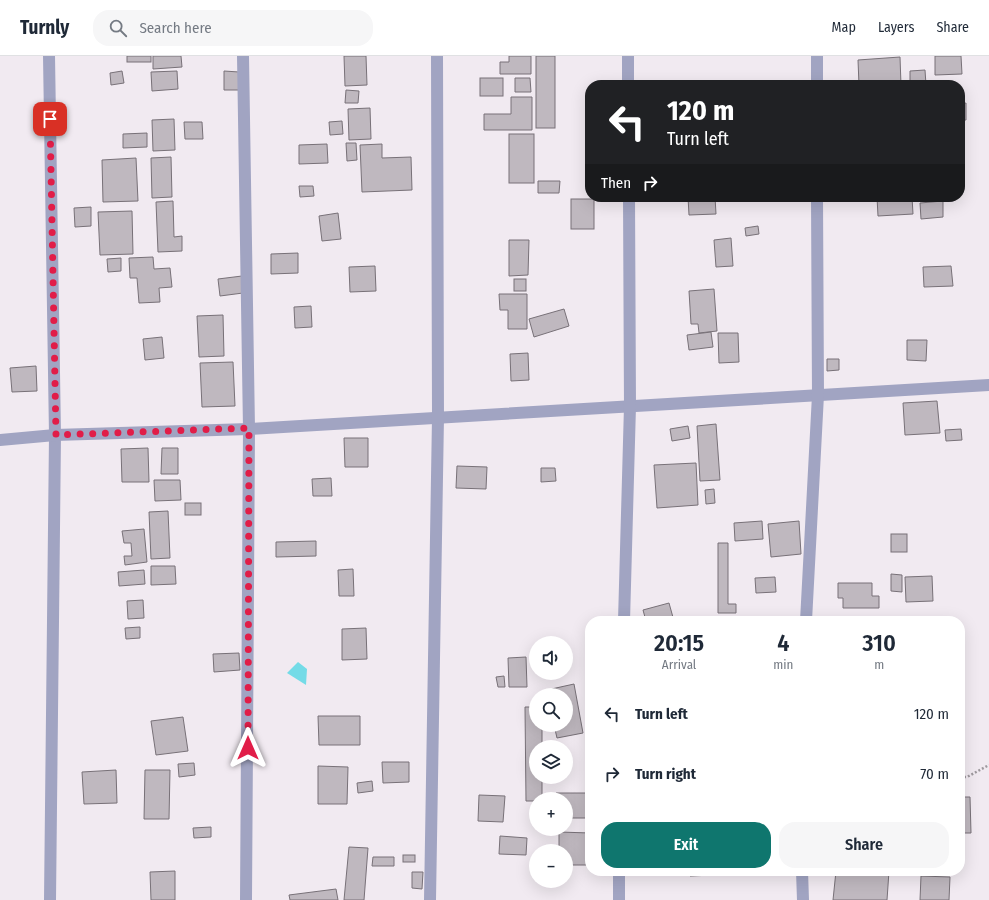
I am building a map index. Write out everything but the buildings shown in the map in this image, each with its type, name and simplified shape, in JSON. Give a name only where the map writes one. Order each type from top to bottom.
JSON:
[{"type":"street","points":[[49,56],[56,435],[50,900]]},
{"type":"street","points":[[243,56],[249,428],[246,900]]},
{"type":"street","points":[[430,900],[438,417],[436,56]]},
{"type":"street","points":[[628,56],[628,80]]},
{"type":"street","points":[[817,56],[817,80]]},
{"type":"street","points":[[624,616],[630,406],[629,202]]},
{"type":"street","points":[[806,616],[818,395],[817,202]]},
{"type":"street","points":[[0,440],[56,435],[249,428],[989,385]]},
{"type":"street","points":[[619,876],[619,900]]},
{"type":"street","points":[[802,876],[803,900]]},
{"type":"path","points":[[965,777],[989,765]]},
{"type":"water","points":[[298,662],[307,669],[306,685],[287,673]]},
{"type":"route","points":[[50,119],[56,435],[249,428],[248,748]]}]
